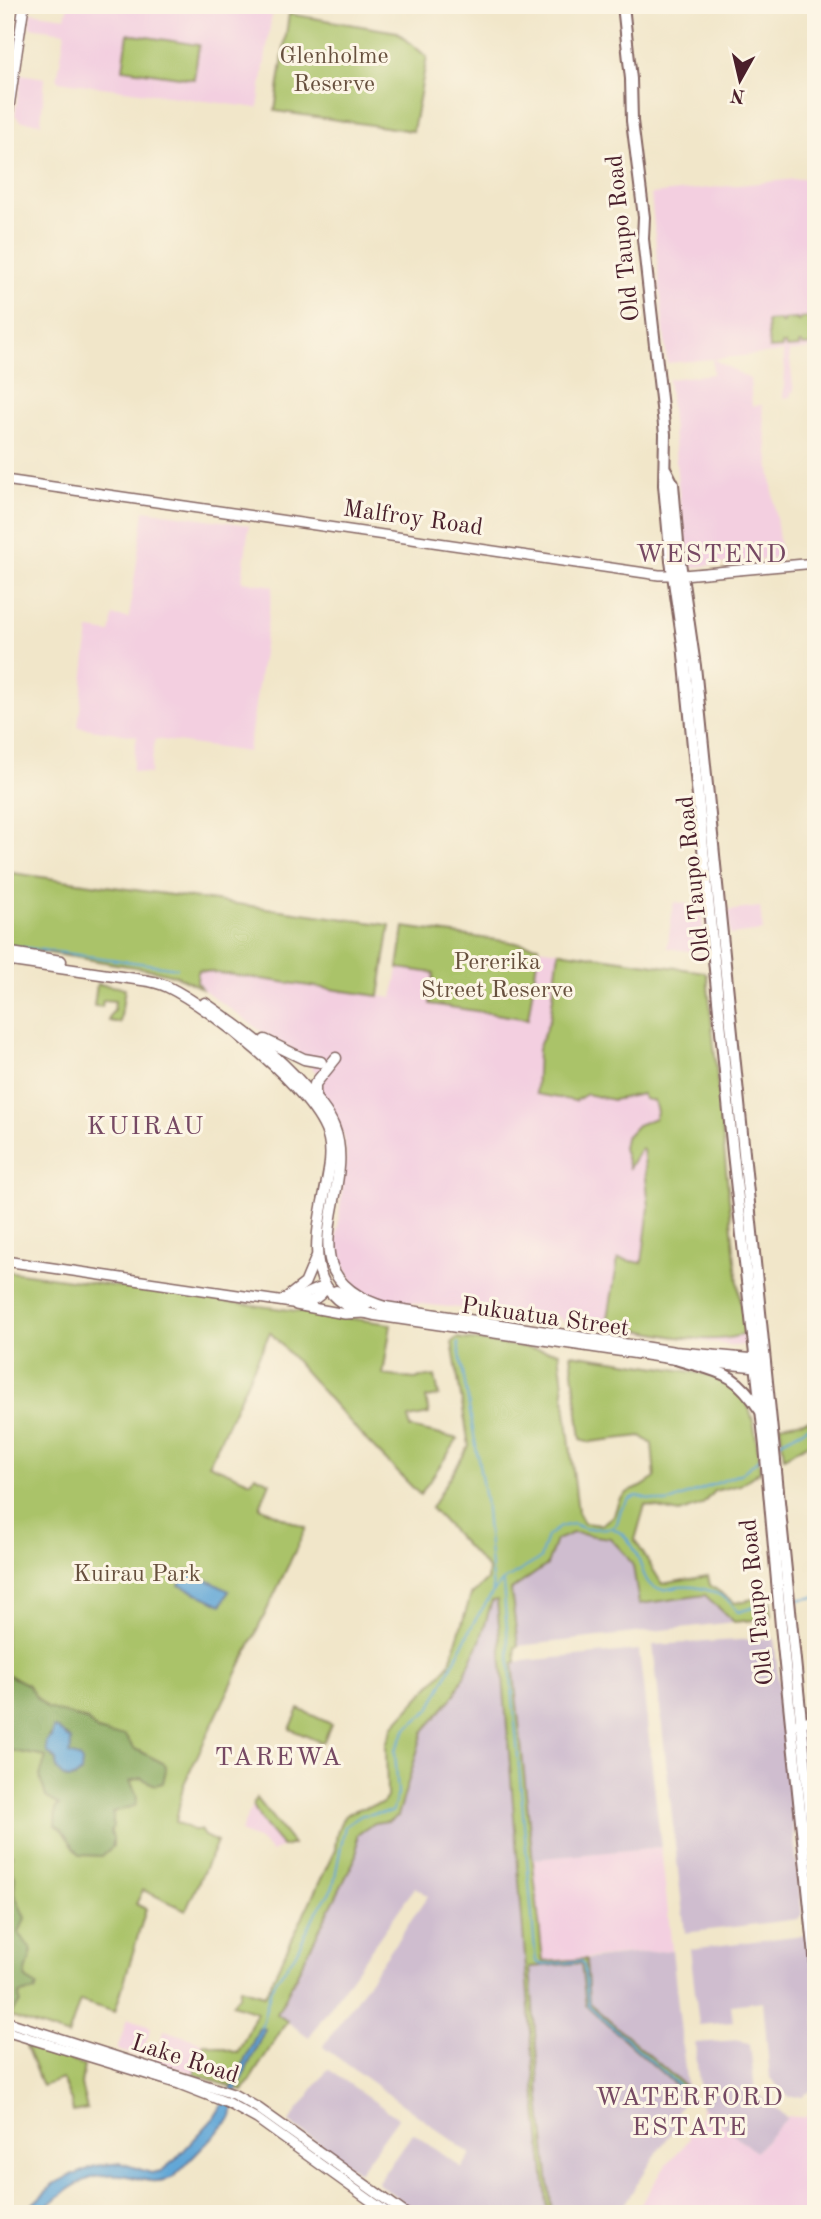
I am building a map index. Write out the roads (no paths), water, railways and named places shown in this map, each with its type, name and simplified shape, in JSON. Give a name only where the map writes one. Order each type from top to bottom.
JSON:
[{"type":"highway","name":"Old Taupo Road","points":[[623,5],[631,79],[632,121],[644,212],[644,247],[665,434],[665,468],[673,484],[678,575],[695,666],[733,1153],[741,1234],[761,1364],[797,1724],[816,1966]]},
{"type":"highway","name":"Old Taupo Road","points":[[707,838],[745,1161],[758,1289],[761,1412],[769,1443]]},
{"type":"highway","points":[[733,1153],[738,1149],[737,1129],[741,1124]]},
{"type":"highway","points":[[737,1190],[740,1182],[739,1164],[745,1161]]},
{"type":"highway","name":"Old Taupo Road","points":[[741,1234],[747,1251],[751,1282],[753,1287],[758,1289]]},
{"type":"highway","points":[[676,1359],[719,1371],[733,1378],[743,1386],[761,1412]]},
{"type":"highway","name":"Old Taupo Road","points":[[797,1724],[816,1869]]},
{"type":"main road","points":[[5,134],[24,5]]},
{"type":"main road","name":"Malfroy Road","points":[[6,480],[643,573],[678,575],[816,563]]},
{"type":"main road","points":[[5,952],[156,976],[188,991],[249,1033],[278,1057],[315,1098],[330,1118],[337,1134],[339,1152],[325,1259],[326,1287]]},
{"type":"main road","points":[[5,960],[142,979],[162,985],[193,1002],[226,1026],[252,1046],[291,1083],[323,1124],[331,1150],[316,1257],[305,1283],[288,1302]]},
{"type":"main road","points":[[249,1033],[304,1059],[321,1062]]},
{"type":"main road","points":[[315,1098],[315,1084],[336,1058]]},
{"type":"main road","points":[[328,1246],[333,1266],[347,1287],[367,1301],[388,1308]]},
{"type":"main road","points":[[316,1257],[326,1287]]},
{"type":"main road","points":[[5,1261],[288,1302],[332,1312],[367,1313]]},
{"type":"main road","points":[[288,1302],[319,1287],[326,1287],[335,1289],[357,1303],[388,1308]]},
{"type":"main road","name":"Pukuatua Street","points":[[326,1287],[332,1296],[345,1306],[367,1313],[676,1359],[761,1364]]},
{"type":"main road","name":"Pukuatua Street","points":[[388,1308],[761,1364]]},
{"type":"main road","points":[[797,1724],[816,1718]]},
{"type":"main road","name":"Lake Road","points":[[5,2021],[223,2090],[243,2099],[406,2214]]},
{"type":"main road","name":"Lake Road","points":[[5,2031],[179,2084],[219,2099],[257,2119],[389,2214]]},
{"type":"water","points":[[187,1570],[229,1591],[222,1605],[179,1585]]},
{"type":"water","points":[[53,1728],[71,1740],[69,1754],[78,1757],[82,1762],[81,1772],[72,1778],[61,1775],[56,1760],[47,1752],[46,1742],[51,1737]]},
{"type":"water","points":[[259,2028],[265,2029],[237,2089],[232,2117],[174,2177],[153,2181],[121,2175],[97,2176],[66,2191],[40,2214],[22,2214],[54,2184],[95,2166],[121,2163],[151,2173],[161,2171],[175,2160],[214,2118],[233,2087]]},
{"type":"waterway","points":[[12,946],[177,968]]},
{"type":"waterway","points":[[458,1343],[485,1499],[493,1592]]},
{"type":"waterway","points":[[777,1444],[816,1423]]},
{"type":"waterway","points":[[261,2028],[271,1988],[295,1955],[314,1916],[333,1887],[345,1826],[362,1815],[392,1812],[398,1794],[395,1751],[406,1729],[430,1709],[474,1622],[493,1592],[503,1581],[540,1559],[547,1536],[560,1527],[573,1524],[586,1529],[612,1528],[629,1499],[637,1496],[667,1503],[742,1473],[762,1456]]},
{"type":"waterway","points":[[614,1529],[630,1543],[648,1582],[653,1587],[704,1589],[720,1595],[738,1612],[769,1603]]},
{"type":"waterway","points":[[503,1584],[536,1962],[543,1965],[581,1961],[584,1966],[588,2005],[685,2091]]},
{"type":"waterway","points":[[796,1600],[816,1597]]},
{"type":"waterway","points":[[5,1869],[5,1885]]},
{"type":"district","name":"WESTEND","points":[[712,555]]},
{"type":"district","name":"KUIRAU","points":[[146,1127]]},
{"type":"district","name":"TAREWA","points":[[279,1758]]},
{"type":"district","name":"WATERFORD ESTATE","points":[[690,2113]]},
{"type":"park label","name":"Glenholme Reserve","points":[[334,71]]},
{"type":"park label","name":"Pererika Street Reserve","points":[[497,977]]},
{"type":"park label","name":"Kuirau Park","points":[[137,1575]]}]
